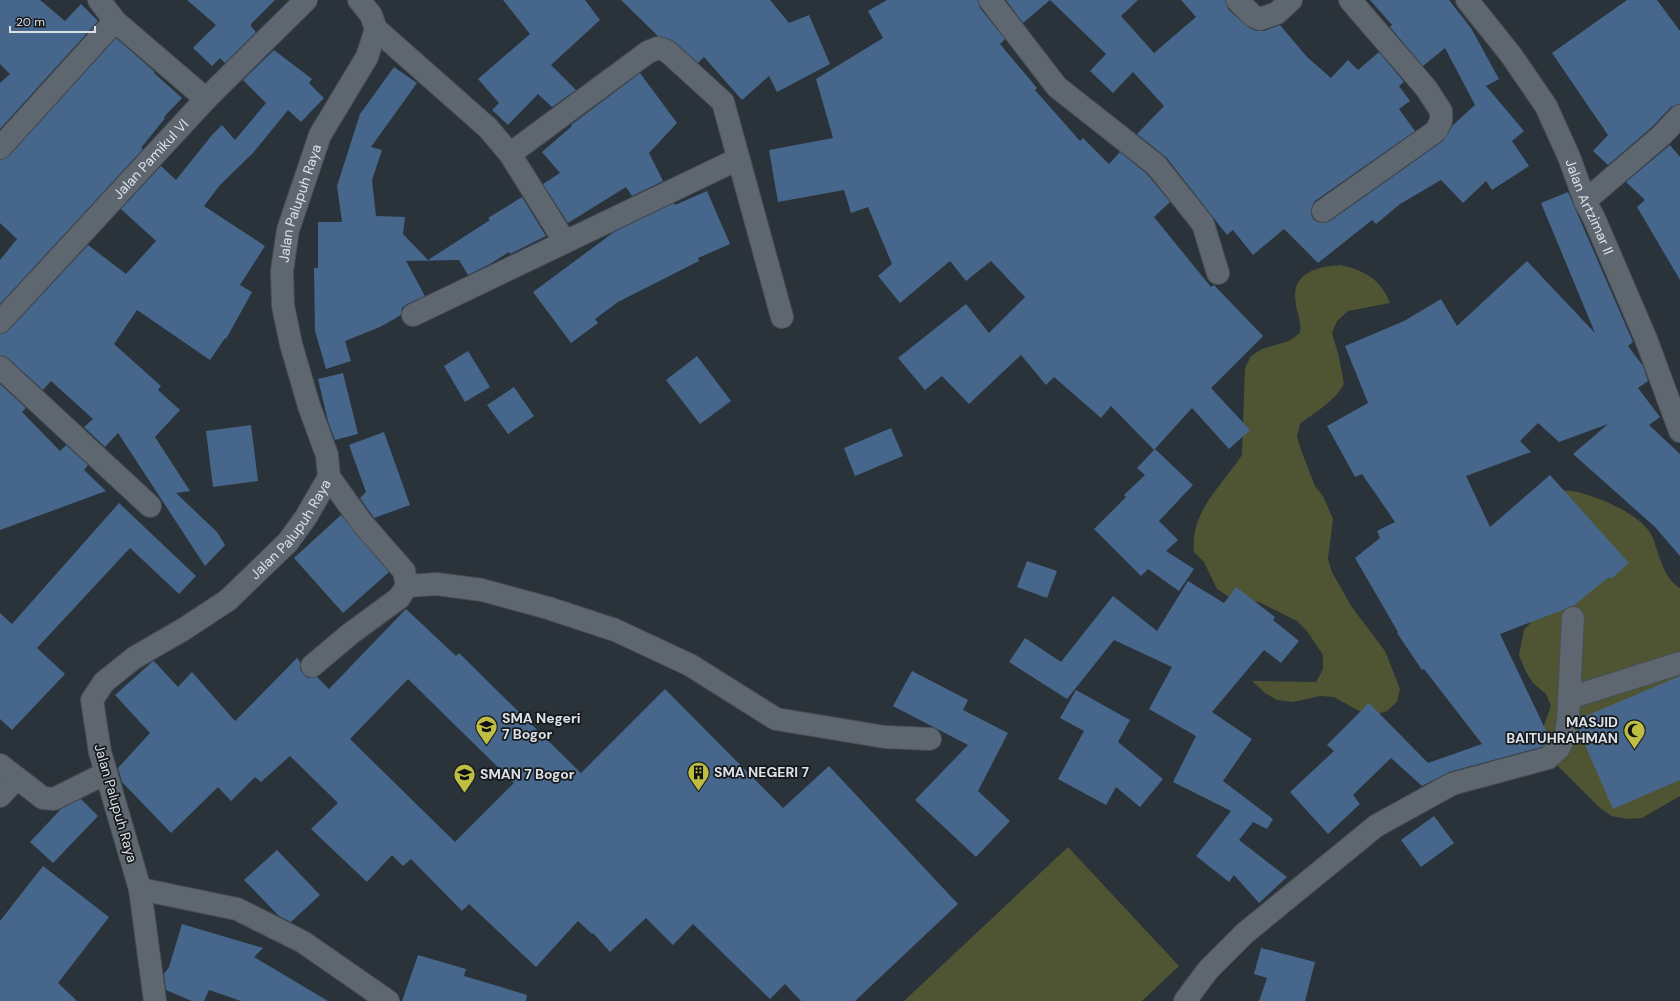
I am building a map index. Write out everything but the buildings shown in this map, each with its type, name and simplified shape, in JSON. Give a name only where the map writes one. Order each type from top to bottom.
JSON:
[{"type":"street","points":[[99,0],[115,21],[206,99]]},
{"type":"street","name":"Jalan Pamikul VI","points":[[0,322],[206,99],[306,0]]},
{"type":"street","points":[[359,0],[371,15],[376,29],[488,128],[510,154],[565,242]]},
{"type":"street","points":[[990,0],[1057,87],[1156,165],[1203,224],[1218,274]]},
{"type":"street","points":[[1237,0],[1253,16],[1260,19],[1277,13],[1291,0]]},
{"type":"street","points":[[1323,211],[1430,136],[1436,131],[1441,121],[1441,110],[1426,88],[1350,0]]},
{"type":"street","name":"Jalan Artzimar II","points":[[1467,0],[1511,55],[1546,106],[1569,156],[1585,201],[1675,401],[1680,431]]},
{"type":"street","points":[[0,148],[115,21]]},
{"type":"street","name":"Jalan Palupuh Raya","points":[[155,1001],[140,889],[106,773],[97,737],[92,700],[104,682],[134,658],[184,629],[228,600],[288,542],[306,517],[329,477],[327,455],[309,406],[291,344],[283,306],[282,271],[288,230],[320,135],[367,57],[376,29]]},
{"type":"street","points":[[510,154],[648,52],[658,48],[672,56],[724,102],[738,159],[782,317]]},
{"type":"street","points":[[1585,201],[1661,136],[1680,116]]},
{"type":"street","points":[[413,315],[738,159]]},
{"type":"street","points":[[0,367],[150,506]]},
{"type":"street","points":[[312,666],[350,634],[399,598],[407,586],[404,571],[362,523],[329,477]]},
{"type":"street","points":[[407,586],[437,584],[482,590],[548,608],[615,630],[690,665],[776,720],[885,736],[930,739]]},
{"type":"street","points":[[1185,1001],[1208,970],[1245,933],[1376,826],[1452,784],[1548,758],[1559,748],[1565,736],[1569,698],[1573,618]]},
{"type":"street","points":[[1569,698],[1680,663]]},
{"type":"street","points":[[0,765],[43,798],[54,799],[106,773]]},
{"type":"street","points":[[0,796],[17,778]]},
{"type":"street","points":[[140,889],[237,909],[304,942],[388,1001]]},
{"type":"green space","points":[[1340,265],[1357,270],[1371,277],[1382,288],[1390,303],[1348,311],[1337,321],[1332,333],[1339,357],[1344,384],[1340,391],[1329,402],[1300,424],[1297,437],[1315,486],[1323,496],[1333,519],[1328,559],[1332,572],[1351,606],[1385,651],[1400,689],[1397,702],[1387,711],[1374,715],[1359,711],[1334,697],[1320,696],[1293,702],[1277,700],[1265,693],[1252,681],[1316,682],[1323,669],[1323,655],[1307,631],[1297,621],[1259,602],[1229,597],[1217,589],[1204,562],[1194,552],[1194,537],[1202,511],[1242,455],[1245,368],[1251,356],[1262,349],[1289,341],[1300,333],[1300,322],[1295,294],[1300,279],[1313,270]]},
{"type":"green space","points":[[1551,490],[1575,491],[1598,498],[1631,515],[1641,522],[1653,538],[1666,573],[1674,584],[1680,588],[1680,796],[1642,818],[1626,819],[1612,816],[1600,808],[1550,758],[1543,745],[1542,731],[1551,706],[1546,694],[1533,683],[1525,670],[1519,655],[1524,630],[1534,619]]},
{"type":"green space","points":[[1068,847],[1179,966],[1142,1001],[904,1001]]},
{"type":"place","name":"SMA Negeri 7 Bogor","points":[[486,746]]},
{"type":"place","name":"MASJID BAITUHRAHMAN","points":[[1634,750]]},
{"type":"place","name":"SMA NEGERI 7","points":[[698,792]]},
{"type":"place","name":"SMAN 7 Bogor","points":[[465,794]]}]
